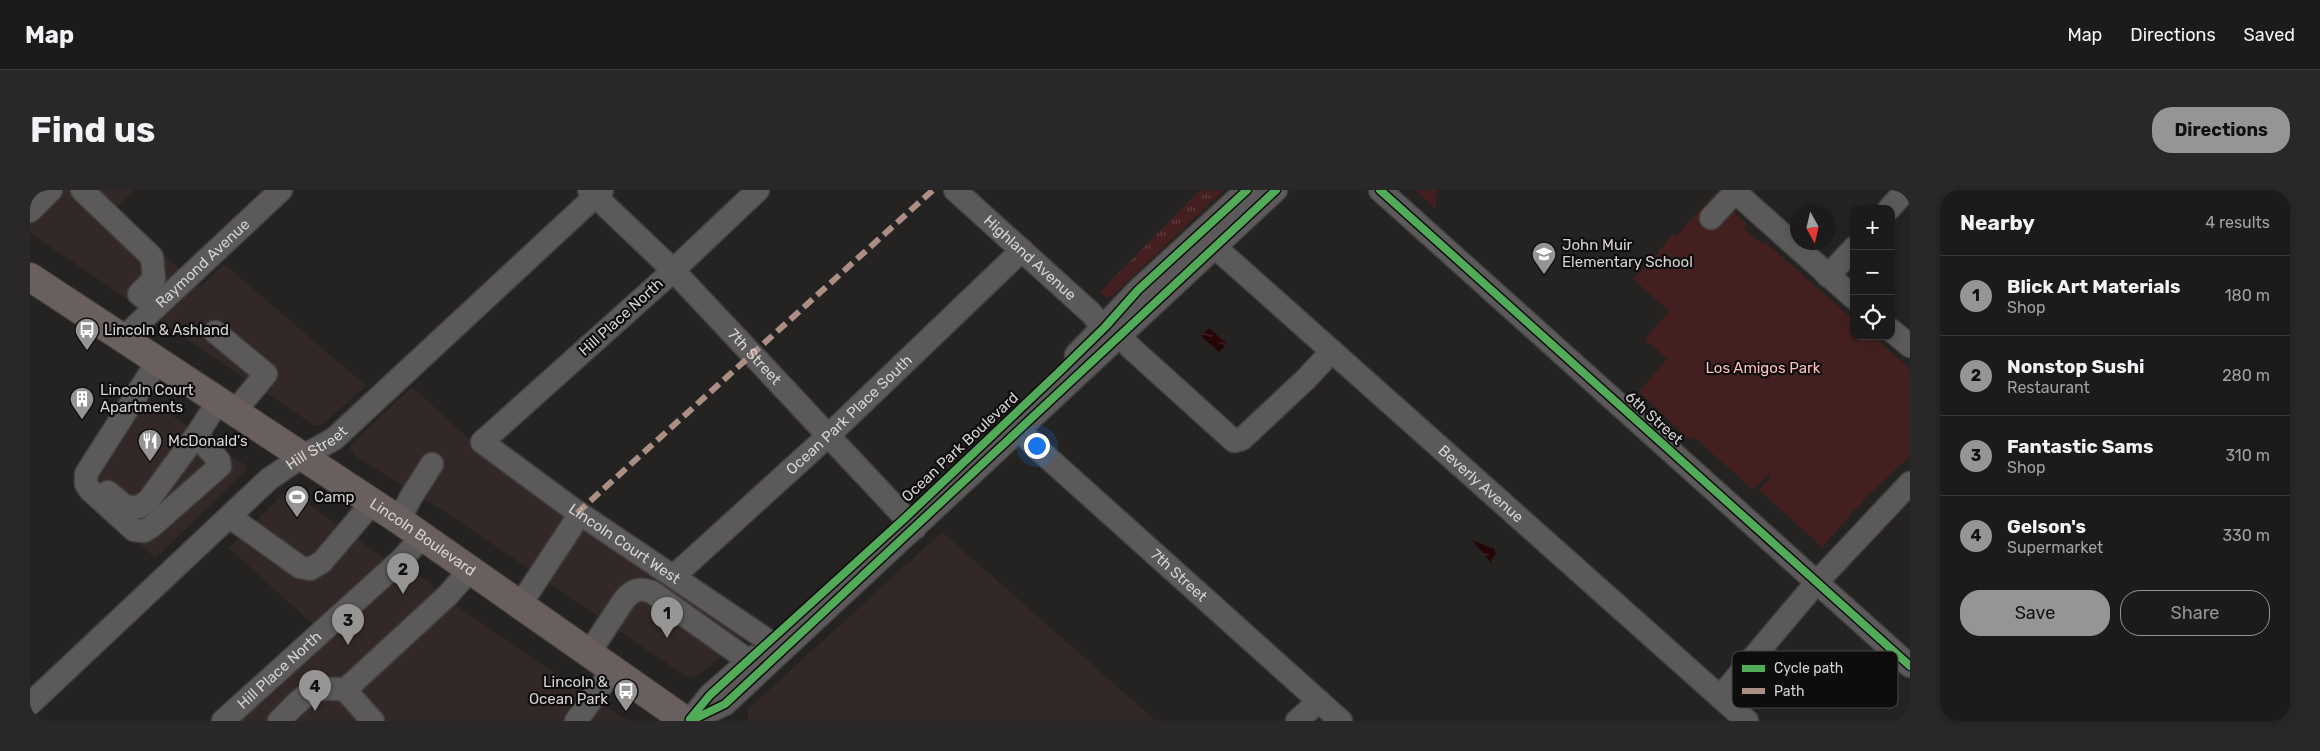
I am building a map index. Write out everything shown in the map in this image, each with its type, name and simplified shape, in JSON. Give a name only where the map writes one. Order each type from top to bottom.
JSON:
[{"type":"highway","name":"Lincoln Boulevard","points":[[31,279],[423,536],[688,721]]},
{"type":"street","points":[[30,211],[50,190]]},
{"type":"street","points":[[82,190],[152,257],[154,279],[139,294],[156,307]]},
{"type":"street","name":"Raymond Avenue","points":[[122,338],[282,190]]},
{"type":"street","name":"Hill Place North","points":[[482,442],[673,270],[758,190]]},
{"type":"street","name":"Highland Avenue","points":[[955,190],[1234,441],[1242,439],[1306,379],[1332,351]]},
{"type":"street","points":[[1244,219],[1252,203],[1266,190]]},
{"type":"street","points":[[1064,377],[1078,367],[1107,339],[1107,332],[1112,331],[1215,247],[1276,190]]},
{"type":"street","name":"6th Street","points":[[1380,190],[1893,651]]},
{"type":"street","points":[[1893,205],[1906,190]]},
{"type":"street","points":[[1215,247],[1213,244],[1214,237],[1230,219],[1245,191]]},
{"type":"street","points":[[1112,331],[1138,290],[1245,191]]},
{"type":"street","points":[[1712,218],[1734,191],[1850,295]]},
{"type":"street","name":"7th Street","points":[[596,192],[673,270],[910,523]]},
{"type":"street","name":"Hill Street","points":[[30,704],[269,479],[334,438],[596,192]]},
{"type":"street","name":"Beverly Avenue","points":[[1215,247],[1732,707]]},
{"type":"street","name":"Ocean Park Place South","points":[[674,576],[829,435],[1022,250]]},
{"type":"street","points":[[1828,276],[1852,250]]},
{"type":"street","points":[[86,479],[126,507],[139,507],[148,501],[200,430],[266,374],[215,332]]},
{"type":"street","points":[[1895,333],[1910,346]]},
{"type":"street","points":[[86,479],[158,361]]},
{"type":"street","name":"Ocean Park Boulevard","points":[[688,721],[710,695],[770,642],[1018,430],[1064,377]]},
{"type":"street","name":"Ocean Park Boulevard","points":[[688,721],[724,704],[910,523],[1064,377]]},
{"type":"street","points":[[86,479],[90,490],[134,530],[144,532],[220,466],[219,461],[199,438],[200,430]]},
{"type":"street","name":"7th Street","points":[[1018,430],[1341,721]]},
{"type":"street","name":"Lincoln Court West","points":[[482,442],[580,514],[770,642]]},
{"type":"street","points":[[399,520],[432,464]]},
{"type":"street","points":[[1758,651],[1817,582],[1910,483]]},
{"type":"street","points":[[230,517],[300,567],[310,569],[322,562],[372,502]]},
{"type":"street","points":[[520,605],[580,514]]},
{"type":"street","name":"Hill Place North","points":[[223,721],[400,561],[423,536]]},
{"type":"street","points":[[346,690],[448,595],[470,570]]},
{"type":"street","points":[[589,653],[629,593],[644,589],[652,592],[749,661]]},
{"type":"street","name":"6th Street","points":[[1898,655],[1910,666]]},
{"type":"street","points":[[576,721],[613,670]]},
{"type":"street","points":[[1720,696],[1732,682]]},
{"type":"street","points":[[279,721],[311,691],[329,687],[346,690],[373,721]]},
{"type":"street","points":[[1297,721],[1318,701]]},
{"type":"street","name":"Beverly Avenue","points":[[1733,708],[1747,721]]},
{"type":"shaded area","points":[[30,190],[132,190],[133,192],[112,212],[201,287],[224,264],[366,386],[323,424],[315,426],[30,233]]},
{"type":"shaded area","points":[[412,387],[490,458],[749,632],[705,670],[693,677],[685,676],[447,513],[356,457],[350,449],[352,443]]},
{"type":"shaded area","points":[[134,390],[245,465],[245,472],[155,558],[75,480]]},
{"type":"shaded area","points":[[292,492],[389,562],[316,627],[229,548],[284,493]]},
{"type":"shaded area","points":[[942,532],[1156,721],[751,721],[748,718],[748,709]]},
{"type":"shaded area","points":[[404,566],[430,582],[435,591],[627,721],[236,721]]},
{"type":"green space","points":[[1200,190],[1224,190],[1113,295],[1106,298],[1100,292]]},
{"type":"green space","points":[[1415,190],[1437,190],[1435,208]]},
{"type":"green space","name":"Los Amigos Park","points":[[1714,195],[1747,224],[1744,228],[1762,244],[1765,242],[1850,316],[1850,340],[1877,340],[1910,369],[1910,456],[1862,501],[1863,504],[1851,512],[1850,516],[1822,547],[1759,490],[1771,477],[1768,474],[1753,490],[1693,436],[1690,440],[1639,392],[1667,359],[1645,339],[1669,311],[1633,279],[1651,262],[1672,234],[1676,236]]},
{"type":"water","points":[[1209,328],[1227,344],[1219,352],[1201,336]]},
{"type":"water","points":[[1472,540],[1494,549],[1496,554],[1491,560],[1492,564]]},
{"type":"marked path","points":[[577,513],[933,190]]},
{"type":"cycle path","points":[[690,719],[710,695],[905,518],[1058,373],[1105,327],[1138,290],[1247,190]]},
{"type":"cycle path","points":[[690,721],[725,704],[1276,190]]},
{"type":"cycle path","points":[[1380,190],[1893,651]]},
{"type":"cycle path","points":[[1898,655],[1910,666]]},
{"type":"place","name":"John Muir Elementary School","points":[[1544,275]]},
{"type":"place","name":"Lincoln & Ashland","points":[[87,351]]},
{"type":"place","name":"Lincoln Court Apartments","points":[[82,420]]},
{"type":"place","name":"McDonald's","points":[[150,462]]},
{"type":"place","name":"Camp","points":[[297,518]]},
{"type":"place","name":"Nonstop Sushi","points":[[403,594]]},
{"type":"place","name":"Blick Art Materials","points":[[667,638]]},
{"type":"place","name":"Fantastic Sams","points":[[348,645]]},
{"type":"place","name":"Gelson's","points":[[315,711]]},
{"type":"place","name":"Lincoln & Ocean Park","points":[[626,712]]}]
